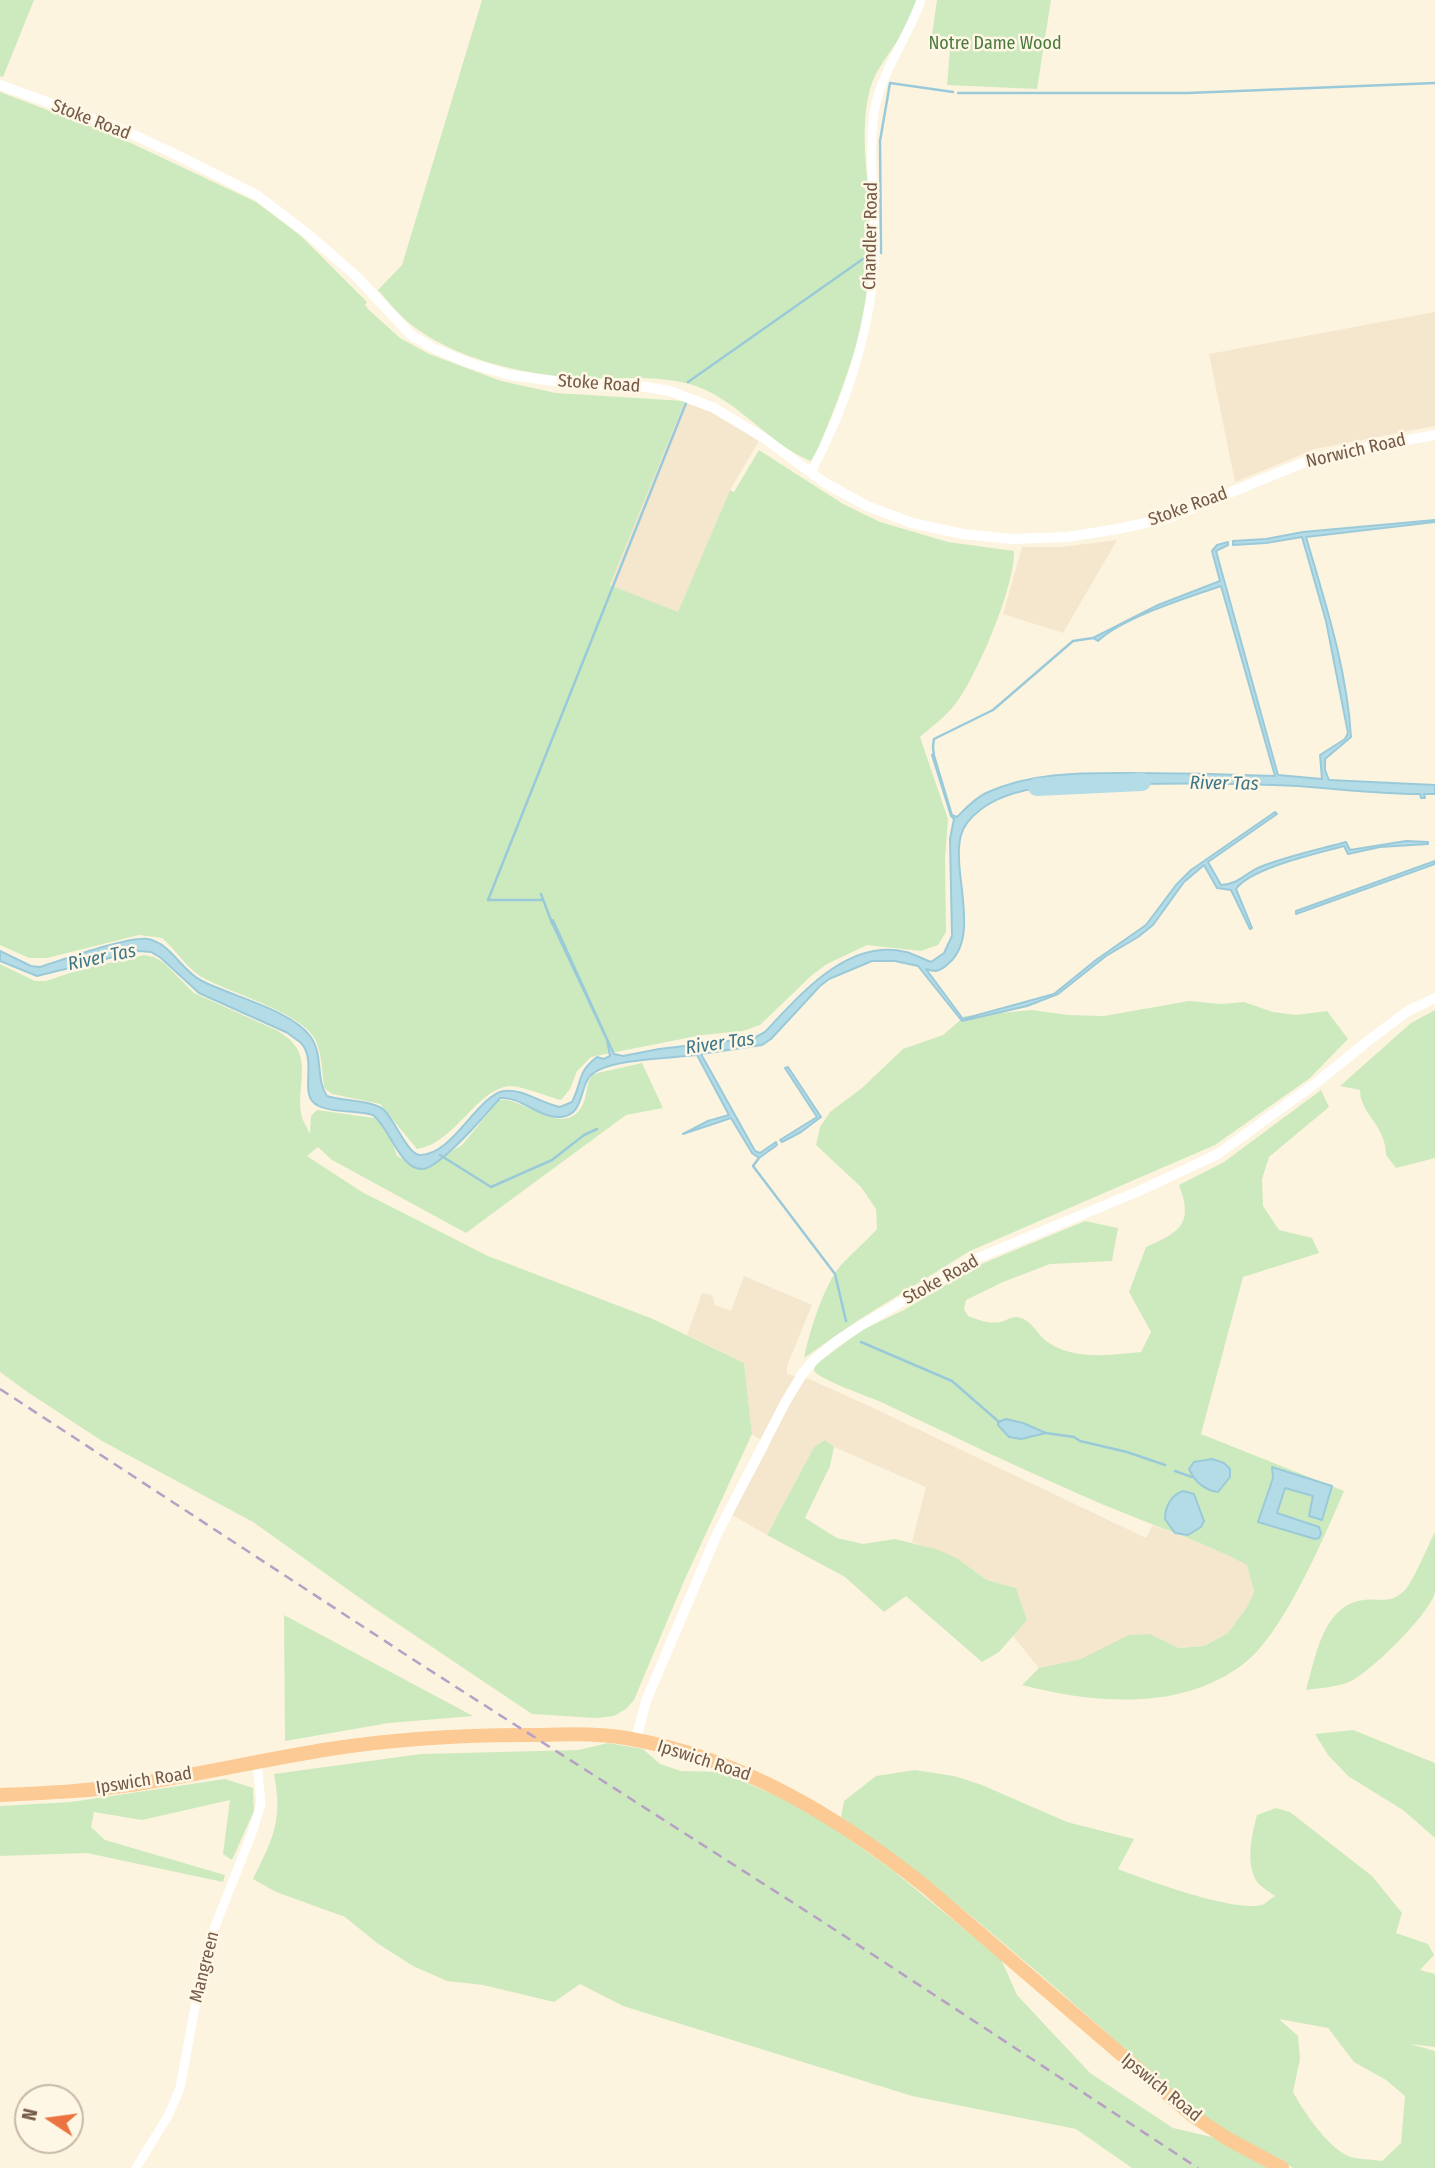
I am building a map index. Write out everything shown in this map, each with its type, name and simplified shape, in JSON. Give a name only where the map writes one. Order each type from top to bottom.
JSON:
[{"type":"highway","name":"Ipswich Road","points":[[0,1795],[57,1793],[136,1785],[331,1749],[489,1735],[610,1736],[688,1754],[757,1777],[837,1821],[926,1887],[1193,2116],[1228,2139],[1282,2168]]},
{"type":"street","name":"Chandler Road","points":[[811,472],[838,411],[859,349],[869,306],[874,250],[872,143],[878,94],[909,32],[921,0]]},
{"type":"street","name":"Stoke Road","points":[[0,85],[121,129],[258,196],[356,276],[411,335],[433,348],[469,363],[510,375],[576,384],[640,386],[670,391],[714,408],[764,438],[825,483],[867,506],[912,523],[963,534],[1012,539],[1067,537],[1168,518],[1240,488]]},
{"type":"street","name":"Norwich Road","points":[[1240,488],[1305,462],[1339,452],[1435,435]]},
{"type":"street","name":"Stoke Road","points":[[636,1740],[646,1701],[717,1534],[786,1401],[814,1360],[860,1326],[974,1260],[1139,1191],[1218,1154],[1316,1083],[1373,1037],[1408,1012],[1435,998]]},
{"type":"street","name":"Mangreen","points":[[136,2168],[169,2116],[180,2088],[196,2002],[214,1928],[261,1804],[257,1762]]},
{"type":"shaded area","points":[[1435,312],[1435,426],[1315,449],[1235,482],[1209,354]]},
{"type":"shaded area","points":[[685,401],[705,408],[759,441],[730,490],[678,613],[610,585]]},
{"type":"shaded area","points":[[1117,540],[1063,633],[1003,614],[1022,547],[1061,547]]},
{"type":"shaded area","points":[[744,1276],[812,1305],[787,1366],[787,1374],[809,1379],[869,1406],[1146,1538],[1153,1525],[1247,1565],[1254,1592],[1247,1607],[1228,1633],[1204,1646],[1179,1648],[1150,1634],[1081,1659],[1039,1668],[1013,1636],[1027,1620],[1016,1588],[987,1580],[958,1559],[912,1542],[926,1487],[834,1447],[825,1440],[814,1447],[767,1535],[732,1515],[769,1446],[752,1434],[744,1363],[687,1335],[702,1293],[712,1295],[715,1305],[731,1311]]},
{"type":"green space","points":[[0,0],[34,0],[3,77],[0,76]]},
{"type":"green space","points":[[482,0],[919,0],[870,89],[866,109],[865,150],[872,254],[866,305],[846,378],[811,461],[780,444],[722,399],[689,384],[662,379],[577,378],[516,369],[475,358],[436,341],[414,327],[378,290],[402,265]]},
{"type":"green space","name":"Notre Dame Wood","points":[[937,0],[1051,0],[1037,89],[947,85],[951,38],[932,35]]},
{"type":"green space","points":[[0,92],[116,136],[256,202],[301,236],[367,302],[365,305],[368,309],[400,338],[429,354],[501,381],[556,393],[685,401],[610,585],[678,612],[730,490],[734,492],[759,450],[843,504],[880,522],[948,542],[1014,551],[1009,585],[976,669],[955,704],[920,737],[948,819],[945,859],[946,932],[938,945],[921,951],[867,945],[827,964],[812,975],[760,1025],[743,1031],[702,1035],[591,1057],[577,1071],[570,1089],[561,1100],[514,1086],[497,1090],[475,1106],[442,1138],[417,1149],[380,1104],[332,1094],[324,1088],[316,1041],[296,1021],[200,976],[162,938],[139,935],[47,958],[29,958],[0,945]]},
{"type":"green space","points":[[144,955],[164,963],[194,993],[288,1038],[300,1056],[301,1113],[310,1134],[311,1116],[317,1110],[374,1118],[388,1131],[397,1156],[422,1169],[462,1145],[499,1100],[520,1104],[555,1118],[566,1118],[575,1114],[583,1104],[593,1074],[642,1063],[663,1108],[626,1115],[466,1233],[332,1160],[318,1147],[307,1156],[362,1192],[488,1256],[653,1319],[744,1363],[752,1434],[684,1581],[634,1700],[626,1709],[614,1716],[596,1718],[532,1714],[371,1606],[253,1522],[102,1441],[0,1372],[0,964],[35,981],[46,981],[82,969]]},
{"type":"green space","points":[[1189,1001],[1221,1004],[1244,1002],[1273,1012],[1296,1015],[1327,1011],[1348,1039],[1310,1078],[1215,1145],[970,1251],[857,1321],[804,1358],[818,1309],[835,1273],[877,1229],[876,1209],[861,1187],[816,1145],[820,1127],[830,1112],[862,1088],[903,1049],[943,1035],[965,1016],[1032,1010],[1104,1016]]},
{"type":"green space","points":[[1435,1010],[1435,1158],[1396,1168],[1386,1155],[1382,1136],[1364,1106],[1360,1090],[1340,1086],[1411,1023]]},
{"type":"green space","points":[[1321,1090],[1329,1107],[1269,1157],[1262,1179],[1263,1206],[1279,1230],[1312,1238],[1319,1253],[1243,1277],[1201,1434],[1344,1491],[1302,1582],[1261,1647],[1247,1661],[1223,1677],[1196,1689],[1168,1696],[1109,1699],[1050,1692],[1022,1685],[1039,1668],[1081,1659],[1129,1635],[1150,1634],[1179,1648],[1204,1646],[1228,1633],[1247,1607],[1254,1592],[1247,1565],[1076,1493],[835,1383],[818,1375],[814,1371],[815,1365],[862,1330],[904,1310],[979,1265],[1085,1221],[1118,1228],[1112,1261],[1050,1264],[966,1300],[964,1309],[968,1316],[988,1322],[1021,1318],[1055,1347],[1079,1354],[1141,1352],[1151,1332],[1129,1292],[1146,1247],[1168,1236],[1181,1225],[1185,1209],[1179,1185],[1224,1162]]},
{"type":"green space","points":[[825,1440],[834,1447],[830,1466],[805,1518],[837,1538],[863,1544],[895,1539],[939,1550],[958,1559],[987,1580],[1016,1588],[1027,1620],[999,1652],[982,1662],[906,1596],[884,1612],[845,1577],[767,1535],[814,1447]]},
{"type":"green space","points":[[1435,1532],[1435,1592],[1423,1614],[1398,1642],[1358,1677],[1339,1685],[1306,1690],[1318,1649],[1330,1622],[1350,1604],[1394,1598],[1405,1590]]},
{"type":"green space","points":[[284,1615],[473,1716],[389,1723],[285,1741]]},
{"type":"green space","points":[[1353,1730],[1435,1763],[1435,1838],[1403,1810],[1348,1776],[1328,1755],[1315,1734]]},
{"type":"green space","points":[[608,1743],[643,1749],[660,1764],[681,1771],[722,1772],[792,1803],[835,1829],[891,1869],[1001,1959],[1017,1995],[1090,2073],[1173,2128],[1216,2138],[1272,2168],[1132,2168],[1076,2129],[912,2096],[623,2006],[580,1984],[554,2002],[483,1985],[447,1981],[413,1966],[377,1943],[345,1917],[276,1892],[253,1879],[271,1840],[277,1817],[274,1774],[421,1754],[578,1750]]},
{"type":"green space","points":[[915,1770],[954,1776],[982,1785],[1067,1822],[1134,1839],[1118,1869],[1211,1900],[1248,1906],[1263,1904],[1275,1896],[1257,1882],[1251,1866],[1253,1831],[1257,1815],[1276,1808],[1290,1812],[1372,1876],[1402,1913],[1396,1933],[1428,1944],[1434,1955],[1420,1970],[1435,1974],[1435,2047],[1410,2044],[1435,2051],[1435,2168],[1293,2168],[1219,2129],[975,1919],[841,1817],[844,1801],[876,1776]],"holes":[[[1279,2019],[1328,2028],[1354,2062],[1386,2080],[1405,2096],[1401,2143],[1382,2161],[1352,2157],[1340,2151],[1316,2127],[1293,2092],[1300,2059],[1298,2036]]]},
{"type":"green space","points":[[225,1779],[253,1788],[254,1811],[232,1860],[223,1854],[230,1800],[142,1820],[94,1812],[91,1827],[105,1840],[225,1875],[223,1882],[87,1853],[0,1856],[0,1806],[71,1802]]},
{"type":"water","points":[[1435,520],[1306,537],[1334,636],[1349,712],[1351,737],[1325,759],[1329,780],[1435,785],[1435,794],[1424,794],[1425,798],[1421,798],[1420,794],[1298,786],[1192,783],[1051,786],[1012,794],[980,810],[964,827],[959,850],[963,936],[958,951],[948,964],[936,971],[926,969],[963,1019],[1054,994],[1146,925],[1176,885],[1191,870],[1275,812],[1277,814],[1208,862],[1221,885],[1232,883],[1271,863],[1346,842],[1350,850],[1406,841],[1428,844],[1380,847],[1348,854],[1344,846],[1286,862],[1255,874],[1236,889],[1252,928],[1250,929],[1231,890],[1217,888],[1204,865],[1184,882],[1153,925],[1106,956],[1058,994],[1027,1006],[962,1021],[918,966],[895,961],[872,961],[829,979],[762,1045],[701,1054],[755,1151],[760,1153],[776,1142],[777,1145],[759,1158],[752,1153],[731,1118],[683,1134],[708,1121],[729,1115],[697,1055],[616,1064],[595,1072],[589,1077],[575,1110],[561,1117],[546,1115],[515,1100],[500,1098],[441,1159],[423,1169],[417,1168],[403,1158],[373,1115],[322,1108],[312,1100],[308,1086],[308,1059],[300,1042],[288,1033],[199,993],[151,952],[138,951],[37,976],[0,961],[0,951],[31,966],[40,967],[126,941],[148,939],[156,942],[164,946],[195,977],[275,1011],[301,1027],[314,1043],[321,1082],[327,1096],[379,1107],[388,1115],[415,1153],[432,1153],[454,1136],[484,1103],[504,1091],[525,1094],[560,1107],[572,1102],[586,1068],[597,1057],[604,1059],[610,1056],[607,1040],[551,921],[553,920],[614,1054],[623,1056],[754,1038],[765,1032],[809,987],[845,961],[864,953],[885,950],[906,952],[931,962],[944,953],[952,936],[950,839],[954,819],[951,816],[932,755],[952,815],[957,817],[986,793],[1038,777],[1111,773],[1275,776],[1221,586],[1139,616],[1098,641],[1093,638],[1158,605],[1220,581],[1212,551],[1217,545],[1228,542],[1228,545],[1216,551],[1278,775],[1322,779],[1320,755],[1345,739],[1348,733],[1326,621],[1302,537],[1233,545],[1233,541]]},
{"type":"water","points":[[1435,861],[1435,864],[1296,914],[1296,911]]},
{"type":"water","points":[[788,1067],[821,1117],[782,1142],[780,1140],[817,1117],[785,1068]]},
{"type":"water","points":[[1006,1419],[1046,1433],[1021,1439],[1009,1437],[998,1425],[998,1422]]},
{"type":"water","points":[[1212,1459],[1224,1463],[1230,1469],[1230,1477],[1218,1492],[1200,1485],[1189,1469],[1194,1462]]},
{"type":"water","points":[[1272,1467],[1332,1486],[1322,1520],[1309,1516],[1313,1496],[1285,1488],[1277,1513],[1319,1527],[1319,1538],[1258,1522],[1273,1478]]},
{"type":"water","points":[[1183,1491],[1194,1494],[1204,1521],[1201,1527],[1188,1535],[1175,1533],[1165,1519],[1170,1502],[1175,1495]]},
{"type":"waterway","points":[[881,253],[880,141],[890,83],[953,92]]},
{"type":"waterway","points":[[958,93],[1188,93],[1435,83]]},
{"type":"waterway","points":[[688,382],[870,254]]},
{"type":"waterway","points":[[542,900],[488,900],[686,403]]},
{"type":"waterway","points":[[934,758],[934,739],[993,710],[1073,641],[1093,638]]},
{"type":"waterway","name":"River Tas","points":[[1037,787],[1142,782]]},
{"type":"waterway","points":[[541,894],[552,923]]},
{"type":"waterway","points":[[440,1155],[491,1187],[552,1160],[584,1135],[597,1129]]},
{"type":"waterway","points":[[759,1158],[753,1166],[835,1274],[846,1321]]},
{"type":"waterway","points":[[861,1342],[952,1381],[999,1422]]},
{"type":"waterway","points":[[1046,1433],[1074,1437],[1165,1465]]},
{"type":"waterway","points":[[1175,1471],[1192,1477]]},
{"type":"railway","points":[[0,1389],[1198,2168]]}]
